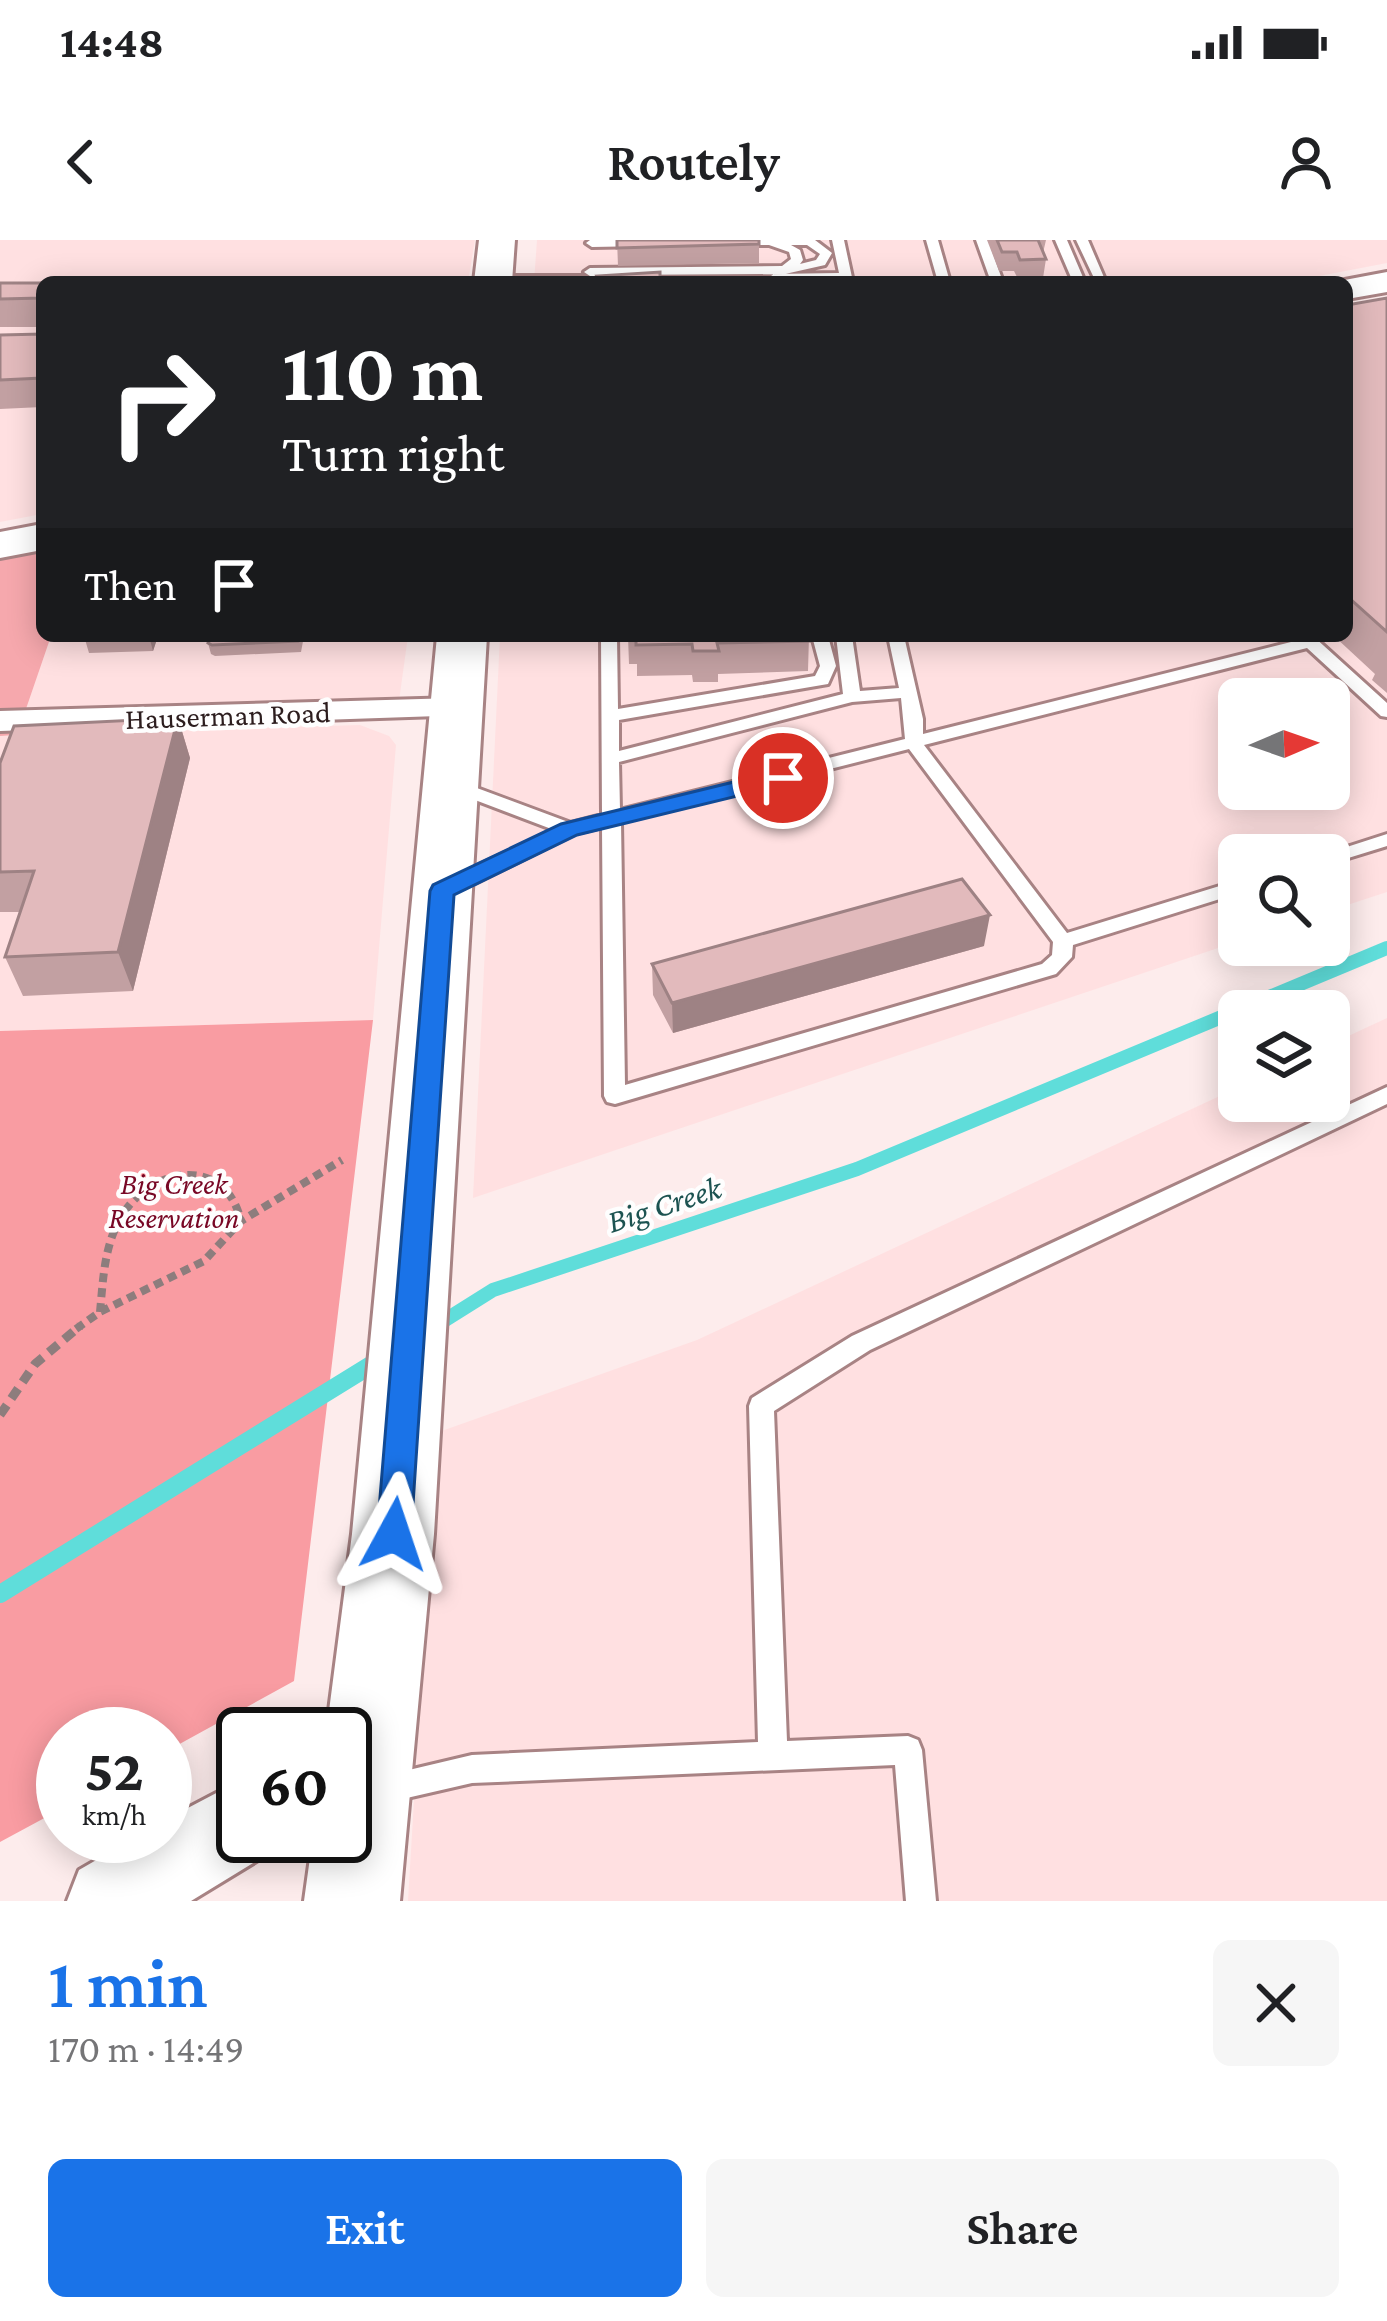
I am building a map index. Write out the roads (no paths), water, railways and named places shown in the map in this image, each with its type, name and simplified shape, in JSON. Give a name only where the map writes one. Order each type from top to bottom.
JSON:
[{"type":"main road","points":[[493,276],[497,240]]},
{"type":"main road","points":[[1353,289],[1387,282]]},
{"type":"main road","points":[[0,545],[36,538]]},
{"type":"main road","points":[[368,1707],[394,1534],[462,642]]},
{"type":"main road","points":[[110,1901],[216,1837]]},
{"type":"main road","points":[[352,1901],[353,1863]]},
{"type":"street","name":"Hauserman Road","points":[[0,721],[456,708]]},
{"type":"lane","points":[[497,240],[514,240]]},
{"type":"lane","points":[[838,240],[845,276]]},
{"type":"lane","points":[[932,240],[942,276]]},
{"type":"lane","points":[[982,240],[995,276]]},
{"type":"lane","points":[[1061,240],[1076,276]]},
{"type":"lane","points":[[1082,240],[1099,276]]},
{"type":"lane","points":[[770,241],[796,254],[794,266],[785,270]]},
{"type":"lane","points":[[658,242],[592,242],[590,276],[785,270],[821,262],[826,254],[810,242],[726,242]]},
{"type":"lane","points":[[609,642],[614,1096],[1049,969],[1062,958],[1063,941],[914,744],[897,642]]},
{"type":"lane","points":[[609,716],[822,680],[828,666],[822,642]]},
{"type":"lane","points":[[845,642],[852,697]]},
{"type":"lane","points":[[442,891],[570,829],[1296,642]]},
{"type":"lane","points":[[1310,642],[1387,712]]},
{"type":"lane","points":[[1328,658],[1334,642]]},
{"type":"lane","points":[[609,759],[852,697],[908,692]]},
{"type":"lane","points":[[451,784],[570,829]]},
{"type":"lane","points":[[1350,851],[1387,840]]},
{"type":"lane","points":[[1063,941],[1218,893]]},
{"type":"lane","points":[[773,1754],[761,1406],[861,1343],[1387,1095]]},
{"type":"lane","points":[[372,1792],[472,1769],[908,1750],[921,1901]]},
{"type":"waterway","name":"Big Creek","points":[[434,1327],[493,1290],[857,1169],[1387,948]]},
{"type":"waterway","name":"Big Creek","points":[[0,1594],[379,1360]]},
{"type":"park label","name":"Big Creek Reservation","points":[[174,1200]]}]
